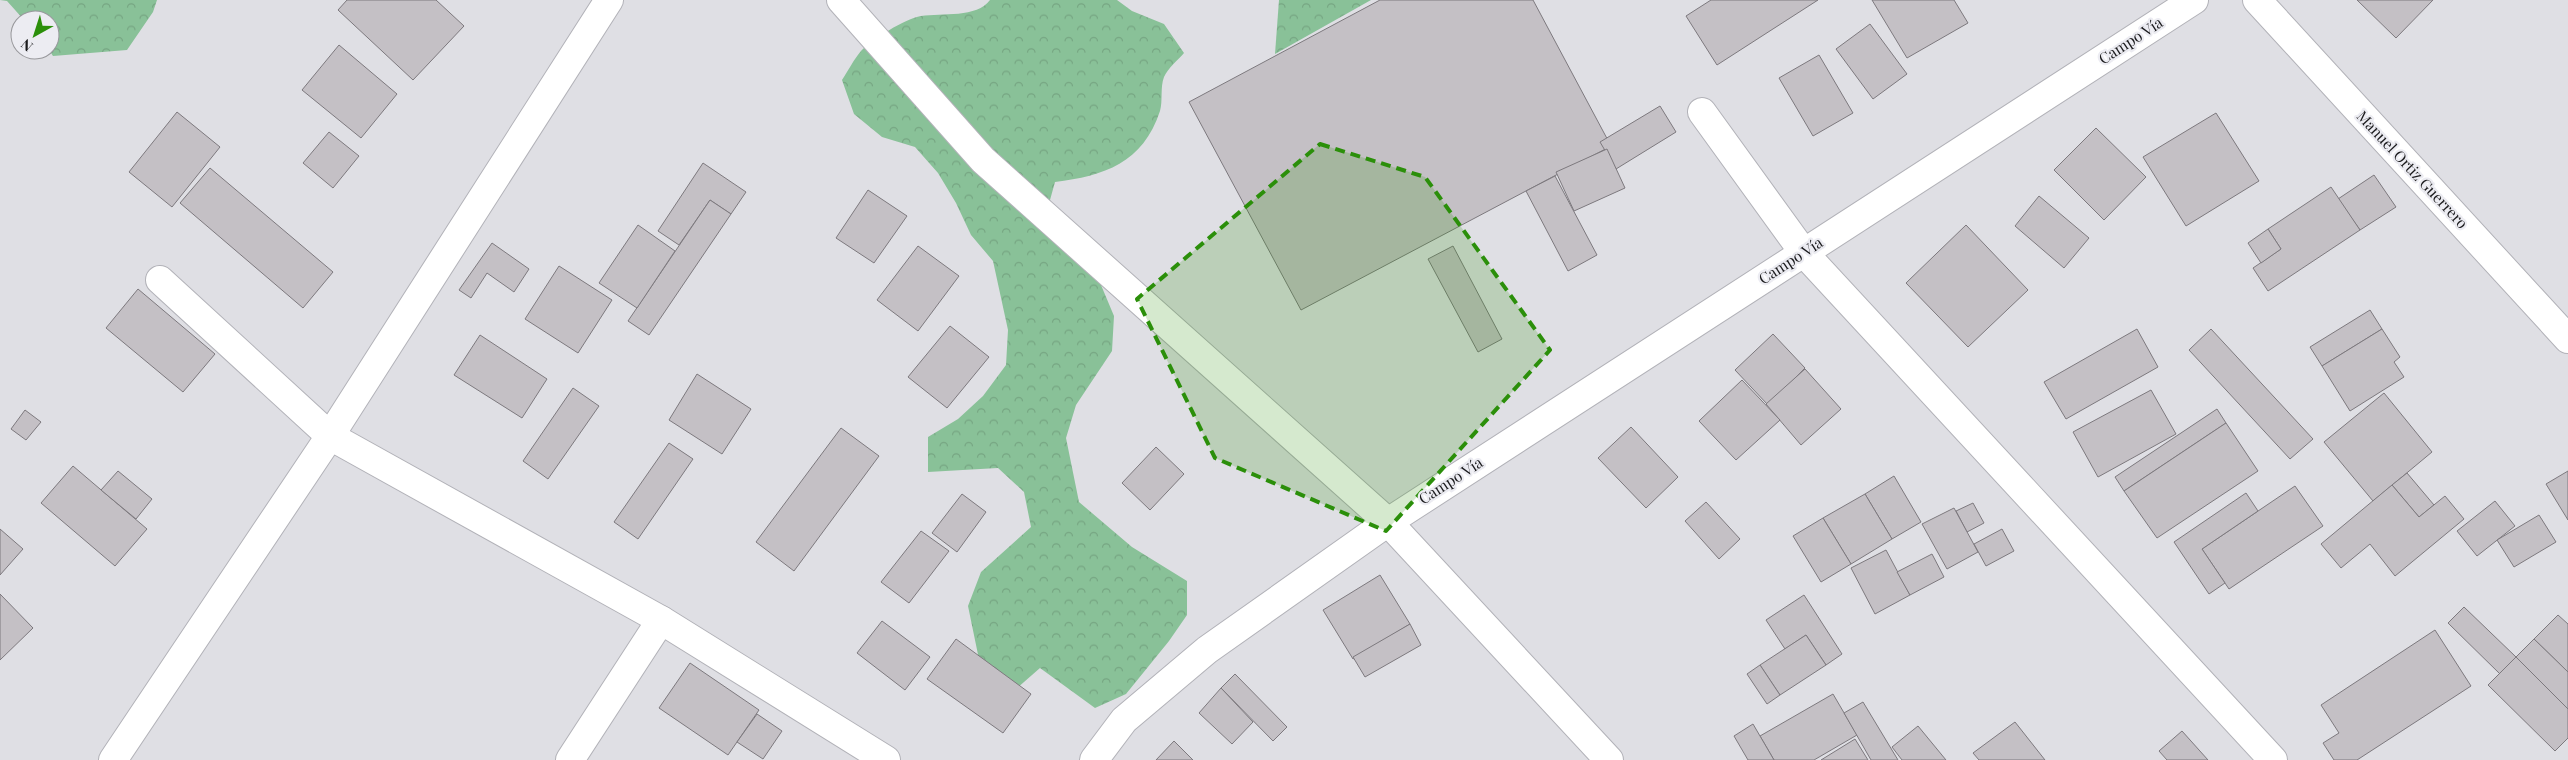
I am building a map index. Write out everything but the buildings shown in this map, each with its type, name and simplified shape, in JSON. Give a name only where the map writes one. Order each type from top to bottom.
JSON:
[{"type":"street","points":[[113,760],[330,436],[609,0]]},
{"type":"street","points":[[841,0],[983,160],[1388,522],[1609,760]]},
{"type":"street","name":"Campo Vía","points":[[1094,760],[1124,720],[1207,650],[1388,522],[2194,0]]},
{"type":"street","name":"Manuel Ortiz Guerrero","points":[[2257,0],[2568,339]]},
{"type":"street","points":[[1702,112],[1804,253],[2273,760]]},
{"type":"street","points":[[160,280],[330,436],[661,620],[886,760]]},
{"type":"street","points":[[570,760],[661,620]]},
{"type":"highlighted area","points":[[1320,144],[1425,177],[1550,350],[1386,531],[1215,458],[1137,299]]},
{"type":"green space","points":[[0,0],[157,0],[153,12],[127,50],[60,55],[60,10],[15,10],[7,1]]},
{"type":"green space","points":[[990,0],[1117,0],[1132,11],[1164,24],[1184,53],[1164,77],[1160,111],[1153,129],[1143,143],[1120,164],[1105,171],[1090,176],[1055,182],[1050,200],[1062,231],[1079,262],[1101,285],[1114,316],[1112,351],[1076,405],[1066,438],[1079,502],[1132,547],[1187,581],[1187,615],[1169,641],[1126,694],[1095,708],[1040,668],[1015,690],[982,674],[968,606],[981,572],[1031,527],[1024,492],[998,468],[928,472],[928,437],[958,419],[983,396],[1006,365],[1008,330],[993,261],[971,235],[956,203],[938,173],[915,147],[882,137],[854,114],[842,80],[861,51],[898,25],[921,16],[959,14],[977,10]]},
{"type":"green space","points":[[1279,0],[1371,0],[1275,54]]}]
